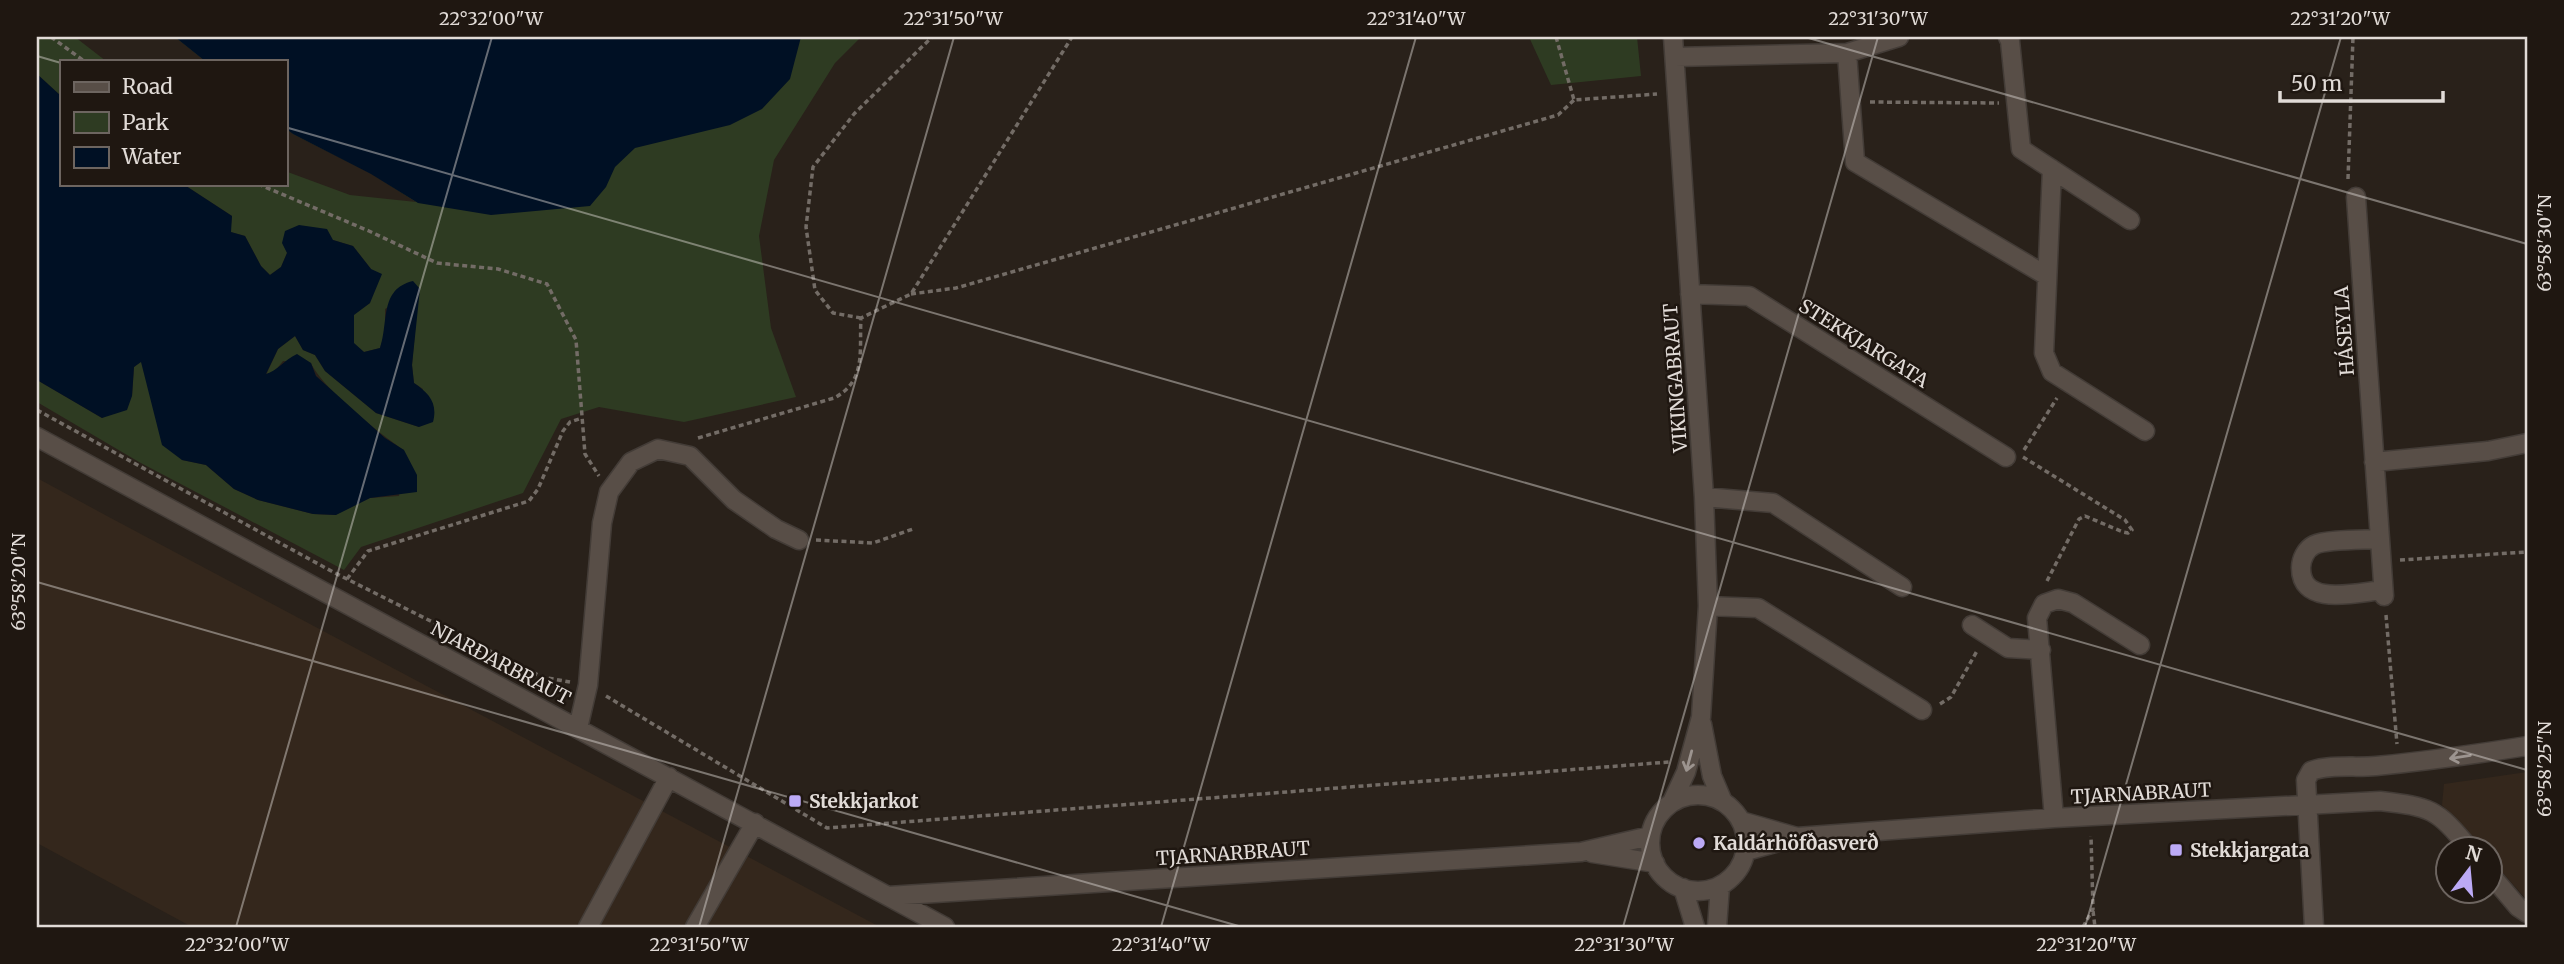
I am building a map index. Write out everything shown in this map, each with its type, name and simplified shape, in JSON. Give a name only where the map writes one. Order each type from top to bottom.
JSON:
[{"type":"street","name":"VIKINGABRAUT","points":[[1672,802],[1689,763],[1701,717],[1708,606],[1673,37]]},
{"type":"street","points":[[1675,57],[1847,53],[1899,37]]},
{"type":"street","points":[[2008,37],[2021,149],[2130,220]]},
{"type":"street","points":[[1847,53],[1855,162],[2047,276]]},
{"type":"street","points":[[2052,169],[2044,353],[2052,372],[2145,431]]},
{"type":"street","name":"HÁSEYLA","points":[[2356,197],[2383,593]]},
{"type":"street","name":"STEKKJARGATA","points":[[1690,294],[1749,296],[2014,456]]},
{"type":"street","name":"NJARÐARBRAUT","points":[[37,437],[945,927]]},
{"type":"street","points":[[2374,462],[2488,451],[2527,443]]},
{"type":"street","points":[[578,728],[588,685],[603,523],[610,492],[631,462],[658,449],[690,456],[734,500],[776,529],[799,540]]},
{"type":"street","points":[[1703,497],[1773,503],[1902,587]]},
{"type":"street","points":[[2379,538],[2316,544],[2304,554],[2301,570],[2307,586],[2321,595],[2383,593]]},
{"type":"street","points":[[2054,818],[2037,618],[2044,604],[2058,599],[2074,603],[2140,645]]},
{"type":"street","points":[[1708,606],[1758,608],[1922,710]]},
{"type":"street","points":[[1979,629],[2008,648],[2041,650]]},
{"type":"street","name":"VIKINGABRAUT","points":[[1701,717],[1712,776],[1723,802]]},
{"type":"street","points":[[2314,927],[2306,780],[2311,771],[2321,768],[2399,764],[2527,746]]},
{"type":"street","points":[[588,927],[669,777]]},
{"type":"street","points":[[1685,796],[1711,796],[1723,802],[1734,810],[1746,836],[1746,851],[1737,871],[1720,886],[1708,890],[1682,888],[1671,883],[1655,863],[1650,850],[1654,823],[1672,802],[1685,796]]},
{"type":"street","name":"TJARNABRAUT","points":[[1746,851],[1797,837],[2054,818],[2379,801],[2420,805],[2434,812],[2457,834]]},
{"type":"street","name":"TJARNABRAUT","points":[[1741,821],[1797,837]]},
{"type":"street","points":[[695,927],[755,823]]},
{"type":"street","name":"TJARNARBRAUT","points":[[888,896],[1581,852],[1650,836]]},
{"type":"street","name":"TJARNARBRAUT","points":[[1581,852],[1655,863]]},
{"type":"street","points":[[1717,927],[1720,886]]},
{"type":"street","points":[[1682,888],[1695,927]]},
{"type":"street","points":[[2504,890],[2527,913]]},
{"type":"path","points":[[51,37],[84,60]]},
{"type":"path","points":[[932,37],[854,114],[813,167],[806,227],[815,290],[833,313],[861,318],[911,294],[956,288],[1559,115],[1574,100],[1677,93]]},
{"type":"path","points":[[911,294],[1072,37]]},
{"type":"path","points":[[1556,37],[1574,100]]},
{"type":"path","points":[[2353,37],[2348,181],[2356,197]]},
{"type":"path","points":[[1850,103],[2017,103]]},
{"type":"path","points":[[263,186],[437,263],[498,269],[547,284],[576,340],[586,454],[610,492]]},
{"type":"path","points":[[696,438],[844,394],[852,387],[860,367],[861,318]]},
{"type":"path","points":[[2044,604],[2046,582],[2079,519],[2085,516],[2123,532],[2132,530],[2125,520],[2014,456],[2068,382]]},
{"type":"path","points":[[37,410],[346,579],[542,677],[588,685],[827,828],[1622,764],[1689,763]]},
{"type":"path","points":[[346,579],[368,551],[528,501],[538,489],[563,431],[570,422],[582,418]]},
{"type":"path","points":[[799,540],[873,544],[914,529]]},
{"type":"path","points":[[2381,562],[2527,552]]},
{"type":"path","points":[[2383,593],[2399,764]]},
{"type":"path","points":[[1922,710],[1951,697],[1979,629]]},
{"type":"path","points":[[2090,816],[2095,927]]},
{"type":"path","points":[[2082,927],[2093,909]]},
{"type":"shaded area","points":[[37,478],[880,927],[192,927],[37,843]]},
{"type":"shaded area","points":[[2527,772],[2527,900],[2504,874],[2504,834],[2468,834],[2442,805],[2444,784]]},
{"type":"green space","points":[[37,37],[75,37],[105,60],[60,60],[60,95],[37,74]]},
{"type":"green space","points":[[175,37],[861,37],[835,63],[774,160],[759,236],[771,328],[796,397],[684,422],[599,407],[561,419],[523,493],[361,547],[344,570],[139,462],[37,402],[37,380],[102,418],[132,396],[134,367],[141,361],[182,460],[206,465],[234,489],[258,500],[313,514],[335,515],[370,498],[399,496],[404,450],[339,397],[311,363],[283,361],[275,371],[266,375],[278,349],[295,336],[303,350],[315,355],[325,371],[376,413],[419,427],[423,389],[414,383],[412,365],[419,288],[385,309],[385,333],[380,348],[364,352],[354,344],[354,314],[370,303],[371,269],[353,246],[333,240],[287,253],[281,267],[270,275],[261,266],[245,236],[230,232],[232,216],[186,186],[287,186],[287,172],[350,195],[416,202],[372,174],[287,130],[287,60],[204,60]]},
{"type":"green space","points":[[1529,37],[1637,37],[1641,76],[1551,85]]},
{"type":"water","points":[[175,37],[801,37],[790,79],[762,109],[730,125],[635,148],[615,167],[606,187],[590,206],[491,215],[418,203],[371,174],[287,130],[287,60],[204,60]]},
{"type":"water","points":[[37,74],[60,95],[60,186],[186,186],[232,216],[231,232],[245,236],[261,266],[270,275],[281,267],[287,253],[282,243],[285,231],[299,225],[327,229],[333,240],[353,246],[371,269],[382,274],[370,303],[354,315],[354,343],[364,352],[380,348],[390,299],[402,285],[413,281],[420,289],[412,365],[414,383],[431,399],[434,415],[433,422],[419,427],[376,413],[325,371],[315,355],[303,350],[295,336],[278,349],[266,374],[297,354],[311,363],[316,376],[385,438],[404,450],[417,475],[417,492],[370,498],[336,515],[313,514],[258,500],[234,489],[206,465],[182,460],[162,445],[141,362],[134,367],[132,396],[127,410],[102,418],[37,380]]},
{"type":"place","name":"Stekkjarkot","points":[[795,801]]},
{"type":"place","name":"Kaldárhöfðasverð","points":[[1699,843]]},
{"type":"place","name":"Stekkjargata","points":[[2176,850]]}]
